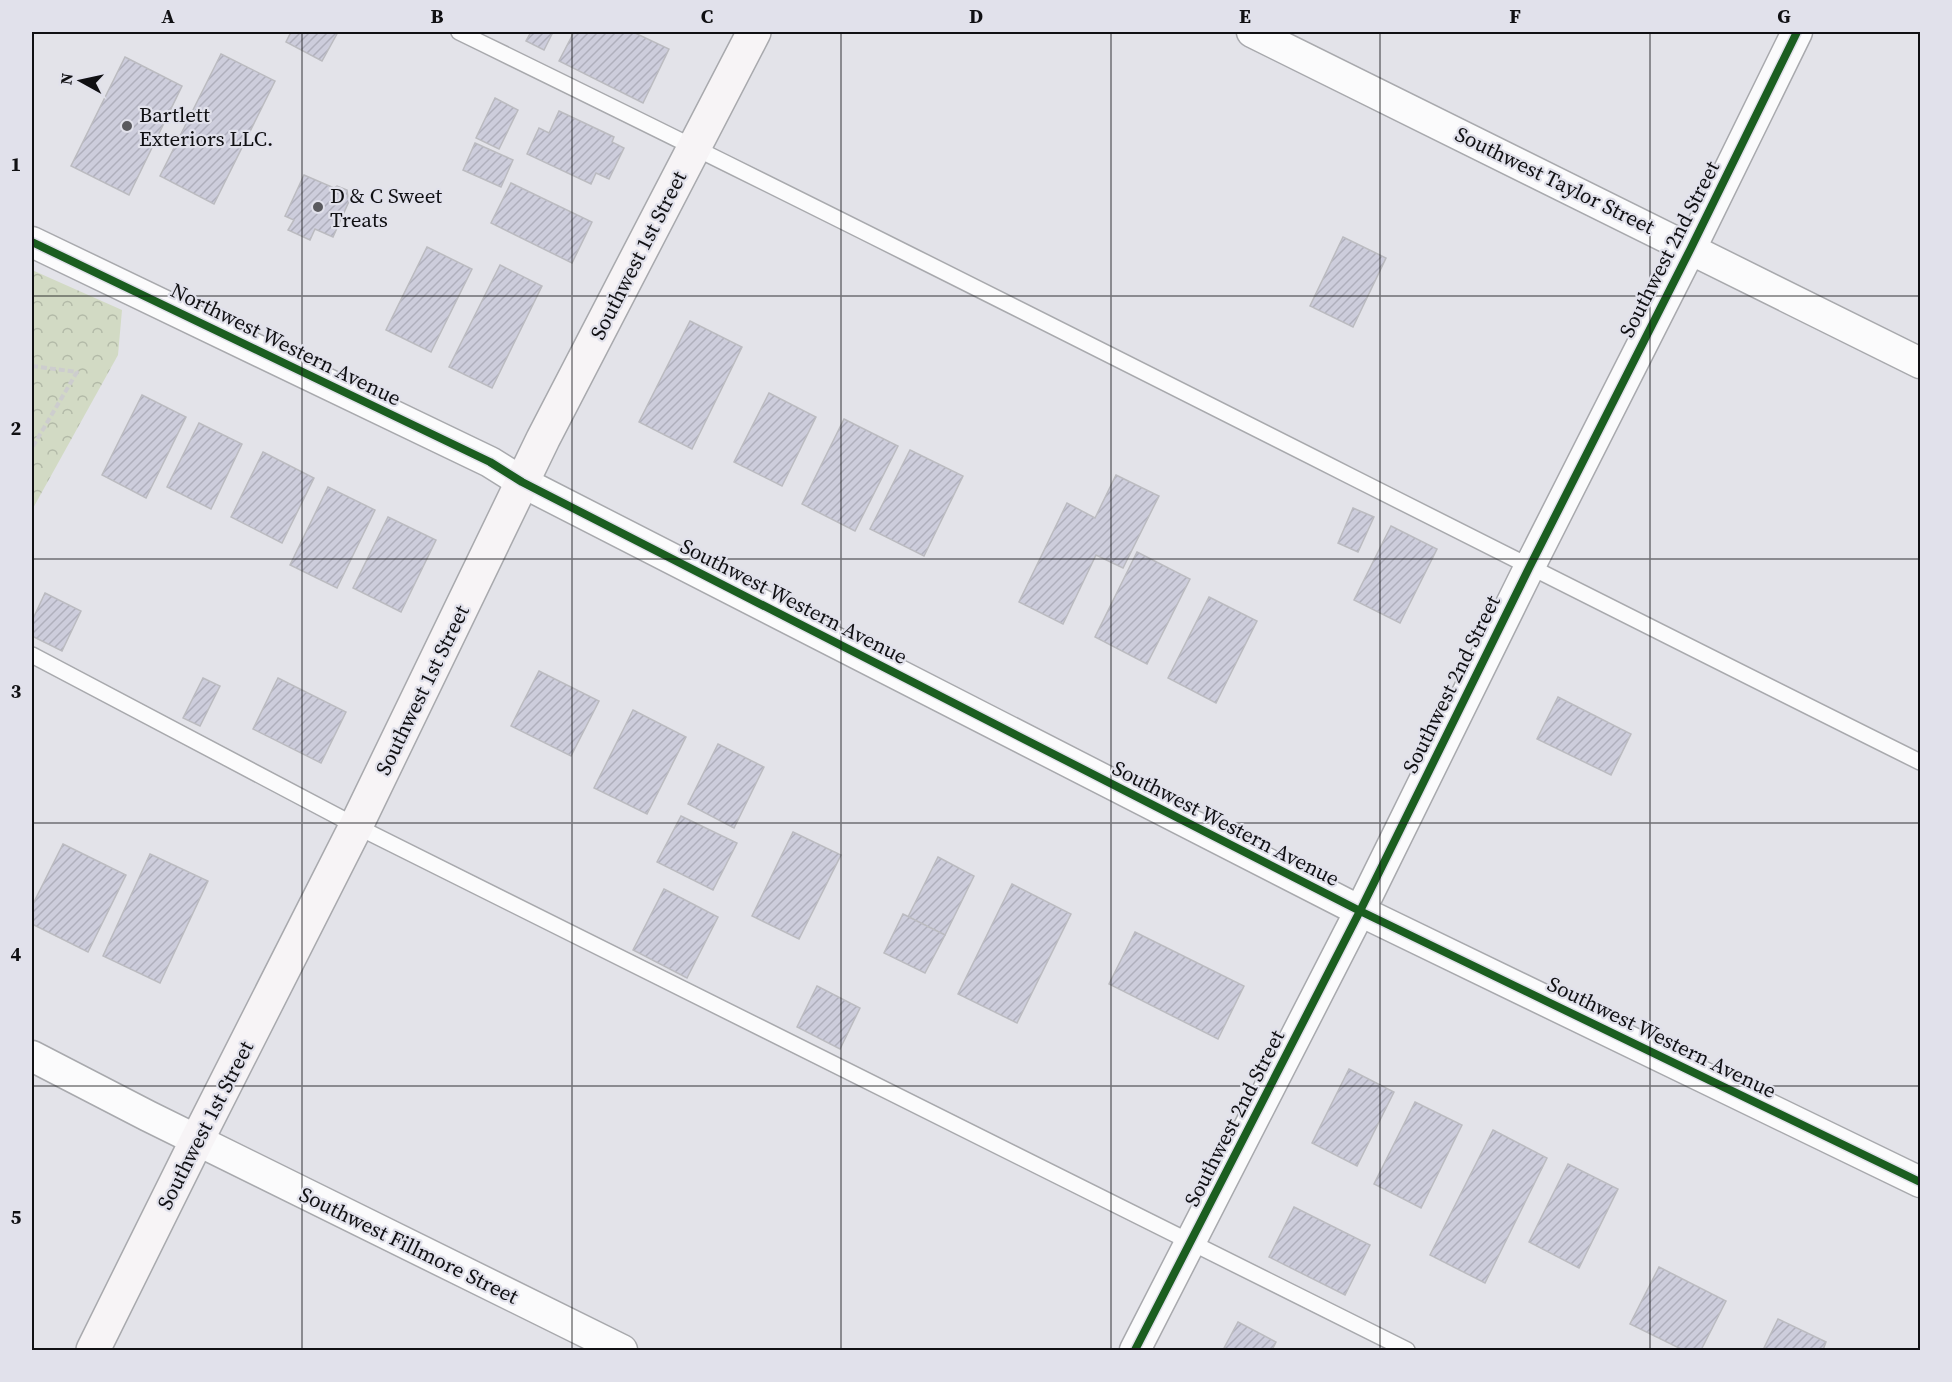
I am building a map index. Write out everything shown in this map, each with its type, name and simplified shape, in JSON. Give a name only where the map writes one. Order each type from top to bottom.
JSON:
[{"type":"street","name":"Southwest 1st Street","points":[[93,1350],[196,1140],[356,826],[543,440],[754,32]]},
{"type":"street","name":"Southwest Taylor Street","points":[[1252,32],[1920,363]]},
{"type":"street","name":"Southwest 2nd Street","points":[[1136,1350],[1360,911],[1797,32]]},
{"type":"street","name":"Northwest Western Avenue","points":[[32,242],[480,457],[522,482]]},
{"type":"street","name":"Southwest Western Avenue","points":[[522,482],[1360,911],[1920,1182]]},
{"type":"street","name":"Southwest Fillmore Street","points":[[32,1056],[196,1140],[622,1350]]},
{"type":"lane","points":[[459,32],[694,147],[1529,568],[1920,762]]},
{"type":"lane","points":[[32,655],[356,826],[1407,1350]]},
{"type":"path","points":[[32,366],[77,372],[32,448]]},
{"type":"green space","points":[[32,270],[122,310],[118,355],[32,510]]},
{"type":"building","points":[[291,32],[338,32],[322,61],[286,42]]},
{"type":"building","points":[[531,32],[553,32],[544,50],[526,41]]},
{"type":"building","points":[[574,32],[633,32],[669,49],[643,103],[559,61]]},
{"type":"building","points":[[221,54],[275,81],[214,204],[160,176]]},
{"type":"building","name":"Bartlett Exteriors LLC.","points":[[125,57],[182,86],[129,195],[71,166]]},
{"type":"building","points":[[495,98],[518,110],[499,149],[476,138]]},
{"type":"building","points":[[559,111],[614,137],[612,142],[624,148],[609,179],[596,173],[591,184],[527,154],[539,128],[549,133]]},
{"type":"building","points":[[475,143],[513,160],[501,187],[463,170]]},
{"type":"building","name":"D & C Sweet Treats","points":[[304,175],[334,188],[337,186],[347,190],[350,199],[333,237],[315,229],[310,240],[288,230],[294,220],[285,216]]},
{"type":"building","points":[[511,183],[592,222],[572,263],[491,223]]},
{"type":"building","points":[[1343,237],[1386,258],[1353,327],[1310,306]]},
{"type":"building","points":[[427,247],[472,269],[431,352],[386,330]]},
{"type":"building","points":[[500,265],[542,286],[492,388],[449,367]]},
{"type":"building","points":[[690,321],[742,347],[692,449],[639,422]]},
{"type":"building","points":[[769,393],[816,417],[782,486],[734,462]]},
{"type":"building","points":[[142,395],[186,417],[146,498],[102,475]]},
{"type":"building","points":[[844,419],[898,446],[855,531],[802,504]]},
{"type":"building","points":[[199,423],[242,444],[211,509],[167,487]]},
{"type":"building","points":[[910,450],[963,476],[924,556],[870,529]]},
{"type":"building","points":[[263,452],[314,478],[282,543],[231,517]]},
{"type":"building","points":[[1116,475],[1159,496],[1123,568],[1096,555],[1063,624],[1019,602],[1067,503],[1095,518]]},
{"type":"building","points":[[328,487],[375,510],[337,588],[290,565]]},
{"type":"building","points":[[1353,508],[1374,517],[1358,552],[1338,543]]},
{"type":"building","points":[[388,517],[436,540],[401,612],[353,588]]},
{"type":"building","points":[[1391,526],[1437,549],[1400,623],[1354,600]]},
{"type":"building","points":[[1137,552],[1190,579],[1147,664],[1095,637]]},
{"type":"building","points":[[45,593],[81,611],[62,651],[32,636],[32,621]]},
{"type":"building","points":[[1209,597],[1257,621],[1216,703],[1168,678]]},
{"type":"building","points":[[539,671],[599,701],[571,756],[511,726]]},
{"type":"building","points":[[203,678],[220,686],[200,726],[183,718]]},
{"type":"building","points":[[278,678],[346,712],[321,763],[253,729]]},
{"type":"building","points":[[1558,697],[1631,734],[1611,775],[1537,739]]},
{"type":"building","points":[[633,710],[686,737],[647,814],[594,788]]},
{"type":"building","points":[[718,744],[764,767],[734,828],[688,804]]},
{"type":"building","points":[[681,816],[737,843],[713,890],[657,862]]},
{"type":"building","points":[[793,832],[841,855],[799,939],[752,916]]},
{"type":"building","points":[[63,844],[126,875],[88,952],[32,924],[32,906]]},
{"type":"building","points":[[150,854],[208,881],[160,983],[103,956]]},
{"type":"building","points":[[938,857],[974,876],[945,935],[908,917]]},
{"type":"building","points":[[1012,884],[1071,914],[1017,1023],[958,994]]},
{"type":"building","points":[[664,889],[718,917],[687,978],[633,950]]},
{"type":"building","points":[[903,914],[945,935],[925,973],[884,953]]},
{"type":"building","points":[[1135,932],[1244,986],[1218,1039],[1109,984]]},
{"type":"building","points":[[817,986],[860,1008],[840,1049],[797,1027]]},
{"type":"building","points":[[1349,1069],[1394,1092],[1357,1166],[1312,1143]]},
{"type":"building","points":[[1415,1102],[1462,1125],[1421,1208],[1374,1184]]},
{"type":"building","points":[[1493,1130],[1547,1158],[1485,1283],[1430,1255]]},
{"type":"building","points":[[1568,1164],[1618,1189],[1579,1268],[1529,1242]]},
{"type":"building","points":[[1294,1207],[1370,1245],[1345,1295],[1269,1257]]},
{"type":"building","points":[[1659,1267],[1726,1301],[1701,1350],[1683,1350],[1630,1324]]},
{"type":"building","points":[[1778,1319],[1826,1342],[1823,1350],[1763,1350]]},
{"type":"building","points":[[1238,1322],[1276,1342],[1272,1350],[1223,1350]]},
{"type":"cycle path","points":[[1135,1350],[1360,911],[1797,32]]},
{"type":"cycle path","points":[[32,242],[490,462],[522,482],[1360,911],[1920,1182]]},
{"type":"place","name":"Bartlett Exteriors LLC.","points":[[127,126]]},
{"type":"place","name":"D & C Sweet Treats","points":[[318,207]]}]
